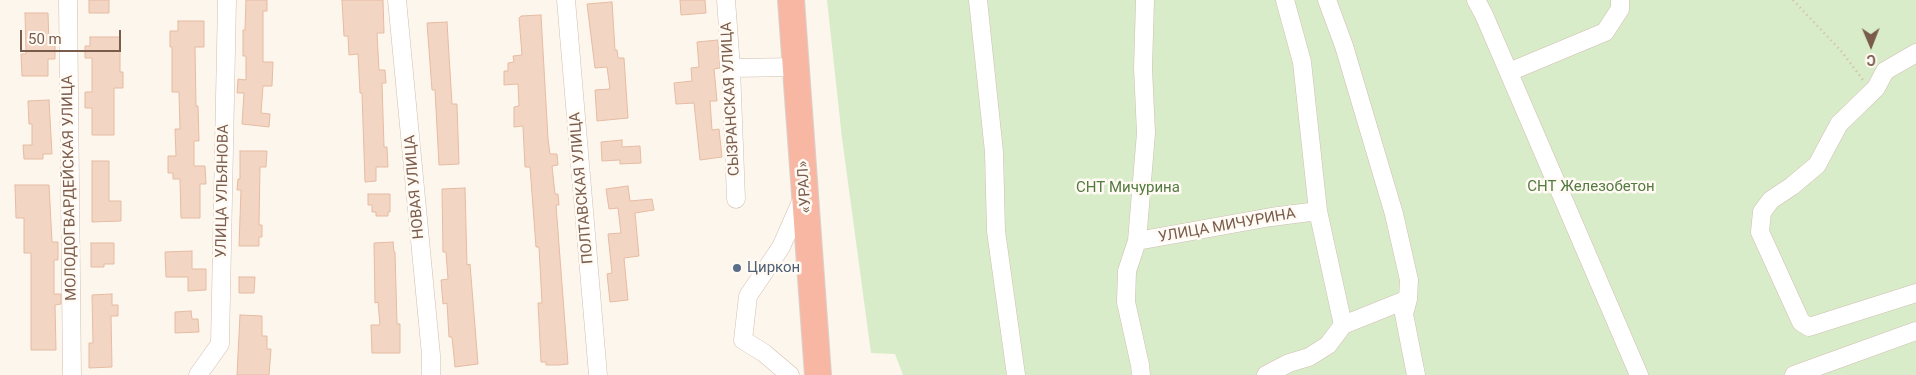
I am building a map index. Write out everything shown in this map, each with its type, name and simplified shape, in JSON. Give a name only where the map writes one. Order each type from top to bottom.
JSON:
[{"type":"highway","name":"«УРАЛ»","points":[[790,0],[806,192],[818,375]]},
{"type":"street","name":"МОЛОДОГВАРДЕЙСКАЯ УЛИЦА","points":[[68,0],[72,375]]},
{"type":"street","name":"УЛИЦА УЛЬЯНОВА","points":[[198,375],[220,344],[227,0]]},
{"type":"street","name":"НОВАЯ УЛИЦА","points":[[397,0],[431,354],[431,375]]},
{"type":"street","name":"ПОЛТАВСКАЯ УЛИЦА","points":[[566,0],[598,375]]},
{"type":"street","name":"СЫЗРАНСКАЯ УЛИЦА","points":[[726,0],[731,68],[736,199]]},
{"type":"street","points":[[978,0],[994,152],[996,231],[1016,375]]},
{"type":"street","points":[[1141,375],[1126,302],[1127,271],[1136,241],[1146,133],[1143,68],[1145,0]]},
{"type":"street","points":[[1285,0],[1302,62],[1318,211],[1342,325]]},
{"type":"street","points":[[1327,0],[1344,46],[1394,214],[1409,280],[1408,299],[1404,314],[1416,375]]},
{"type":"street","points":[[1476,0],[1639,375]]},
{"type":"street","points":[[1508,72],[1605,32],[1620,10],[1620,0]]},
{"type":"street","points":[[1916,52],[1885,71],[1872,92],[1839,124],[1817,165],[1792,186],[1771,200],[1762,212],[1760,232],[1800,322],[1809,327],[1916,293]]},
{"type":"street","points":[[731,68],[796,67]]},
{"type":"street","points":[[790,375],[764,353],[743,340],[748,296],[781,247],[806,192]]},
{"type":"street","name":"УЛИЦА МИЧУРИНА","points":[[1136,241],[1271,217],[1318,211]]},
{"type":"street","points":[[1266,375],[1289,363],[1309,357],[1328,345],[1342,325],[1408,299]]},
{"type":"street","points":[[1794,375],[1916,331]]},
{"type":"path","points":[[1793,0],[1842,52],[1872,92]]},
{"type":"green space","points":[[827,0],[1916,0],[1916,375],[903,375],[895,354],[871,353],[842,138]]},
{"type":"building","points":[[89,0],[109,0],[109,13],[89,13]]},
{"type":"building","points":[[246,0],[267,0],[267,11],[263,11],[263,62],[273,62],[272,86],[263,86],[261,113],[270,114],[269,127],[242,124],[244,93],[237,93],[238,79],[246,80],[246,56],[243,56],[243,30],[245,30]]},
{"type":"building","points":[[342,0],[383,0],[384,33],[377,33],[379,70],[385,70],[386,83],[382,83],[384,147],[387,147],[388,167],[376,167],[376,181],[365,182],[362,93],[360,93],[358,54],[349,55],[348,36],[344,36]]},
{"type":"building","points":[[680,0],[705,0],[706,13],[681,15]]},
{"type":"building","points":[[612,2],[615,50],[617,50],[618,58],[624,58],[628,118],[597,121],[595,90],[610,89],[607,67],[595,68],[587,4]]},
{"type":"building","points":[[25,13],[48,13],[49,44],[55,44],[55,59],[48,59],[48,76],[22,76],[21,54],[26,54]]},
{"type":"building","points":[[541,15],[548,139],[550,154],[557,154],[558,165],[552,166],[555,194],[558,194],[559,205],[556,205],[568,364],[559,365],[546,365],[546,362],[541,362],[538,303],[542,303],[539,247],[536,247],[530,167],[525,167],[523,126],[514,127],[514,107],[519,106],[518,84],[504,85],[504,71],[508,71],[508,63],[514,62],[513,56],[522,55],[519,18],[521,16]]},
{"type":"building","points":[[178,21],[204,21],[204,47],[195,47],[196,106],[198,106],[199,141],[194,141],[194,166],[205,166],[206,184],[200,184],[200,218],[181,218],[180,179],[173,179],[173,173],[168,173],[168,156],[176,156],[175,129],[180,129],[179,92],[172,92],[172,47],[170,47],[170,31],[178,31]]},
{"type":"building","points":[[447,22],[452,104],[457,104],[459,164],[439,165],[435,90],[432,90],[427,23]]},
{"type":"building","points":[[90,37],[120,37],[120,72],[123,72],[123,88],[114,88],[114,135],[92,135],[92,108],[85,108],[85,92],[92,92],[92,58],[85,58],[85,46],[90,46]]},
{"type":"building","points":[[718,40],[720,68],[714,69],[717,101],[710,101],[712,130],[719,129],[722,157],[700,160],[694,103],[676,104],[674,83],[692,81],[691,68],[699,67],[697,42]]},
{"type":"building","points":[[49,100],[52,154],[43,154],[43,159],[24,159],[23,145],[32,145],[32,124],[29,124],[28,101]]},
{"type":"building","points":[[622,140],[622,147],[640,146],[641,163],[620,164],[620,160],[602,161],[601,142]]},
{"type":"building","points":[[240,151],[267,151],[266,167],[260,167],[259,225],[262,225],[262,237],[259,237],[259,246],[239,246],[241,190],[237,190],[238,179],[240,179]]},
{"type":"building","points":[[92,161],[109,161],[109,201],[121,201],[121,221],[92,222]]},
{"type":"building","points":[[15,185],[49,185],[52,242],[58,242],[58,260],[54,260],[54,294],[61,294],[61,304],[55,305],[56,350],[31,350],[31,253],[24,253],[24,218],[16,218]]},
{"type":"building","points":[[628,186],[630,201],[652,199],[654,210],[635,213],[639,256],[624,258],[628,300],[610,302],[607,274],[612,273],[608,234],[621,233],[618,208],[609,209],[606,189]]},
{"type":"building","points":[[465,188],[467,265],[470,264],[478,364],[455,367],[452,337],[449,337],[447,303],[443,304],[441,280],[448,279],[446,252],[443,252],[442,189]]},
{"type":"building","points":[[368,194],[390,194],[390,212],[388,212],[388,216],[376,216],[376,212],[372,212],[372,205],[368,205]]},
{"type":"building","points":[[393,242],[395,252],[397,324],[400,324],[400,353],[372,353],[371,325],[380,325],[378,302],[375,303],[374,243]]},
{"type":"building","points":[[91,243],[114,243],[114,264],[104,264],[104,267],[91,267]]},
{"type":"building","points":[[192,251],[192,269],[206,269],[206,290],[188,291],[188,277],[166,277],[165,252]]},
{"type":"building","points":[[239,277],[255,277],[254,293],[239,293]]},
{"type":"building","points":[[112,294],[112,305],[118,305],[118,316],[111,316],[112,367],[89,368],[89,343],[93,343],[92,295]]},
{"type":"building","points":[[191,311],[192,319],[198,319],[199,332],[175,333],[175,312]]},
{"type":"building","points":[[240,315],[262,316],[262,336],[267,336],[267,349],[271,349],[269,375],[237,375]]},
{"type":"place","name":"Циркон","points":[[737,268]]},
{"type":"park label","name":"СНТ Железобетон","points":[[1591,187]]},
{"type":"park label","name":"СНТ Мичурина","points":[[1128,188]]}]
